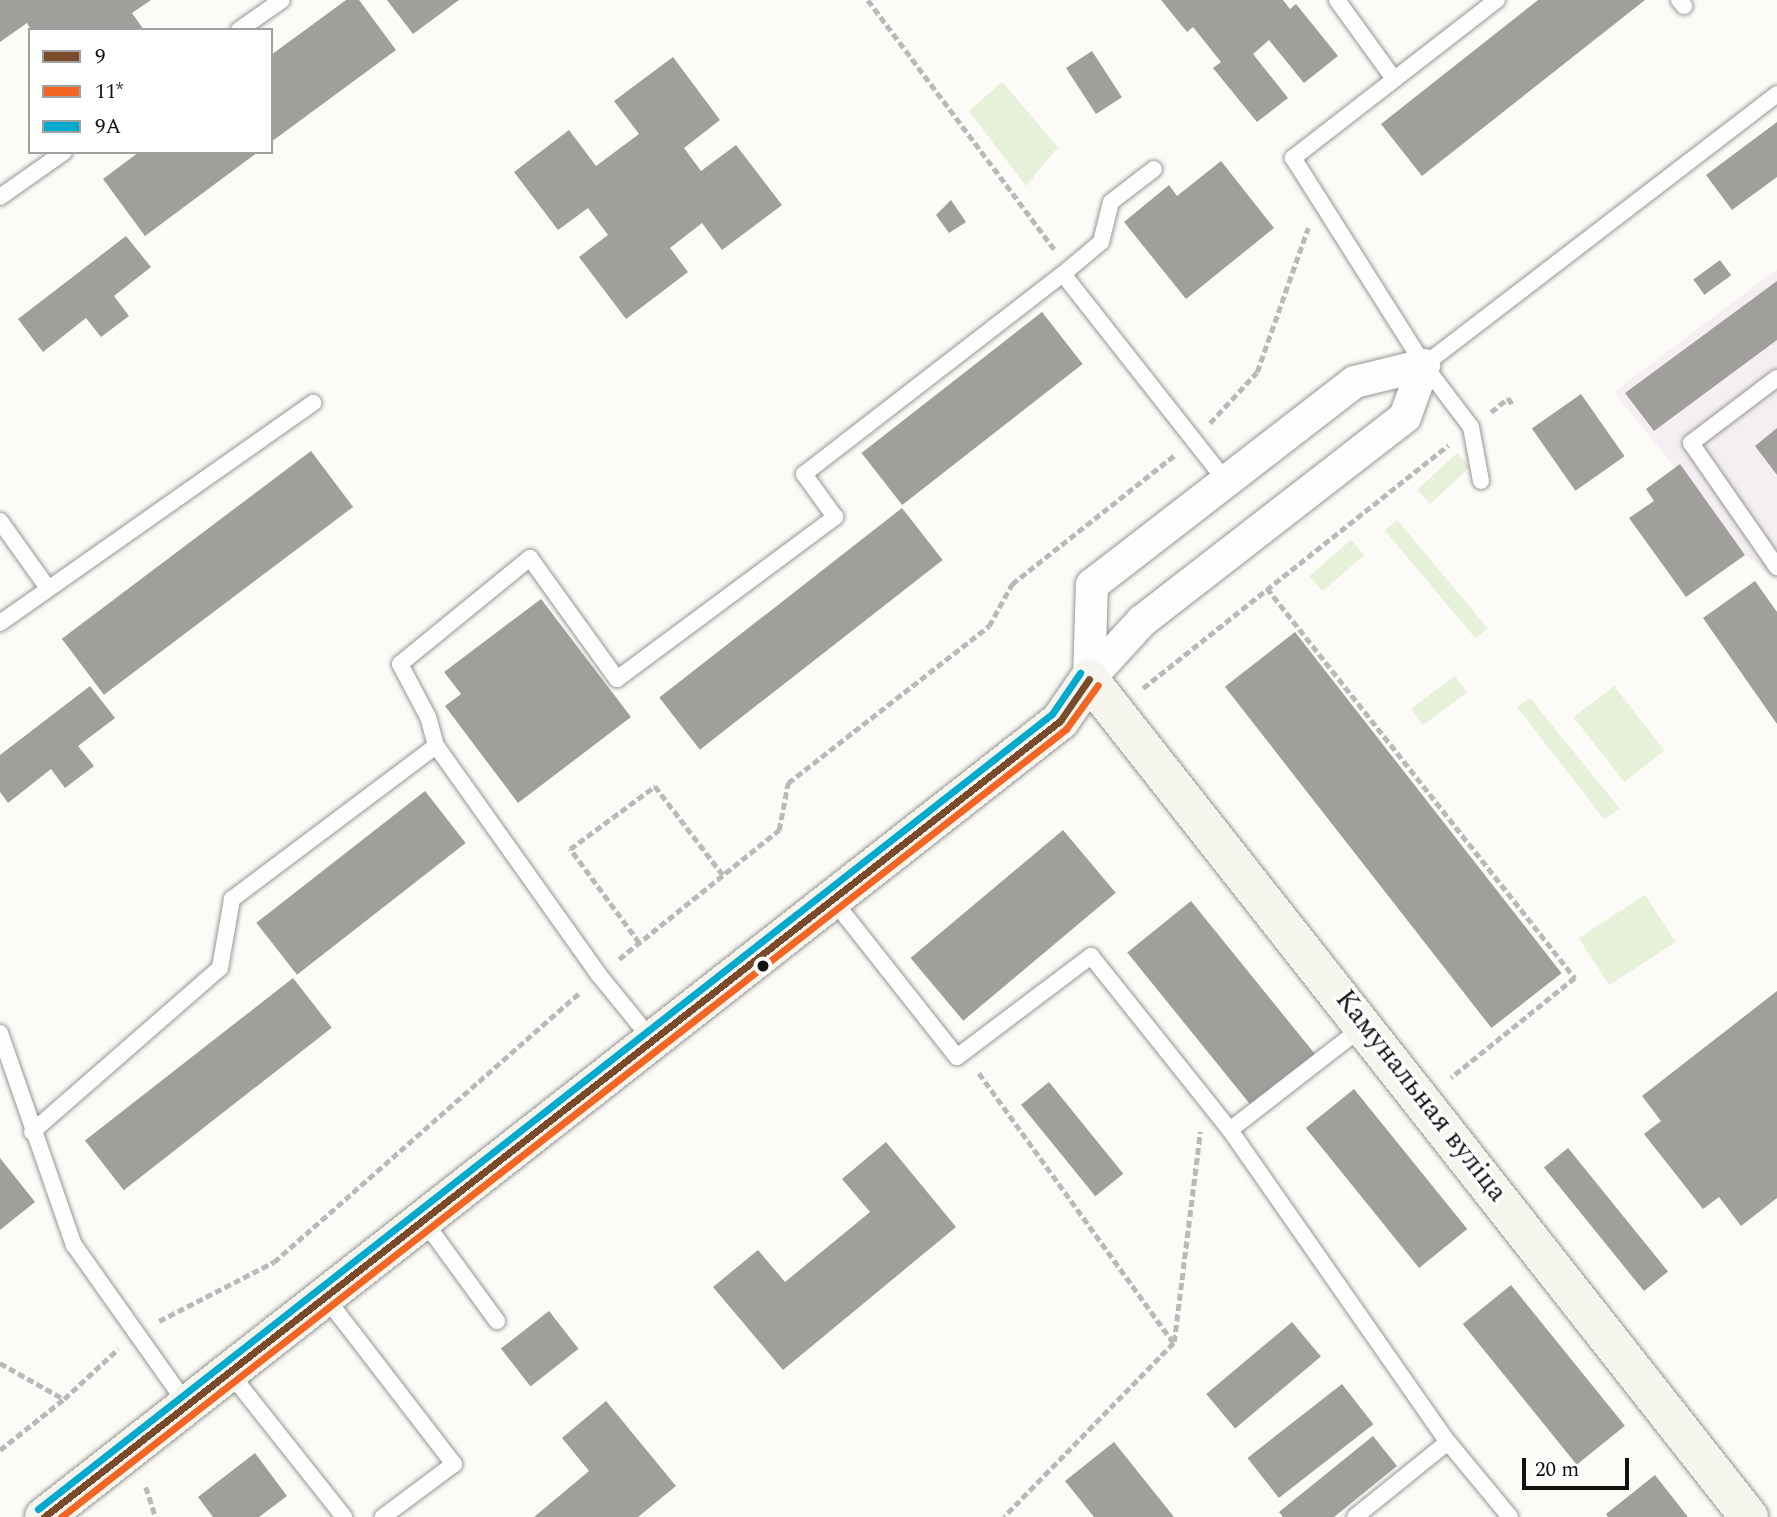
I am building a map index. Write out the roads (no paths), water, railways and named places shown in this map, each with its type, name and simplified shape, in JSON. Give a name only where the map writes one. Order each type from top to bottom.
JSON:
[{"type":"street","points":[[1089,678],[1092,585],[1225,480],[1355,383],[1424,365]]},
{"type":"street","points":[[44,1517],[1060,721],[1089,678],[1142,621],[1405,417],[1424,365]]},
{"type":"street","name":"Камунальная вуліца","points":[[1089,678],[1366,1024],[1749,1517]]},
{"type":"lane","points":[[242,28],[282,0]]},
{"type":"lane","points":[[1337,0],[1394,79]]},
{"type":"lane","points":[[1481,481],[1471,427],[1424,365],[1293,158],[1497,0]]},
{"type":"lane","points":[[1424,365],[1777,94]]},
{"type":"lane","points":[[0,197],[61,154]]},
{"type":"lane","points":[[653,1041],[599,975],[436,746],[428,717],[400,664],[530,558],[617,679],[835,517],[804,474],[1101,242],[1111,202],[1154,169]]},
{"type":"lane","points":[[1066,272],[1225,480]]},
{"type":"lane","points":[[1776,564],[1691,443],[1777,378]]},
{"type":"lane","points":[[0,623],[47,587],[313,403]]},
{"type":"lane","points":[[0,521],[47,587]]},
{"type":"lane","points":[[32,1132],[220,968],[232,899],[436,746]]},
{"type":"lane","points":[[834,900],[957,1057],[1091,956],[1230,1130],[1448,1442],[1510,1517]]},
{"type":"lane","points":[[1230,1130],[1366,1024]]},
{"type":"lane","points":[[0,1033],[32,1132],[74,1245],[188,1406]]},
{"type":"lane","points":[[424,1221],[497,1321]]},
{"type":"lane","points":[[326,1297],[454,1464],[383,1517]]},
{"type":"lane","points":[[230,1373],[344,1517]]},
{"type":"lane","points":[[1355,1517],[1448,1442]]}]
